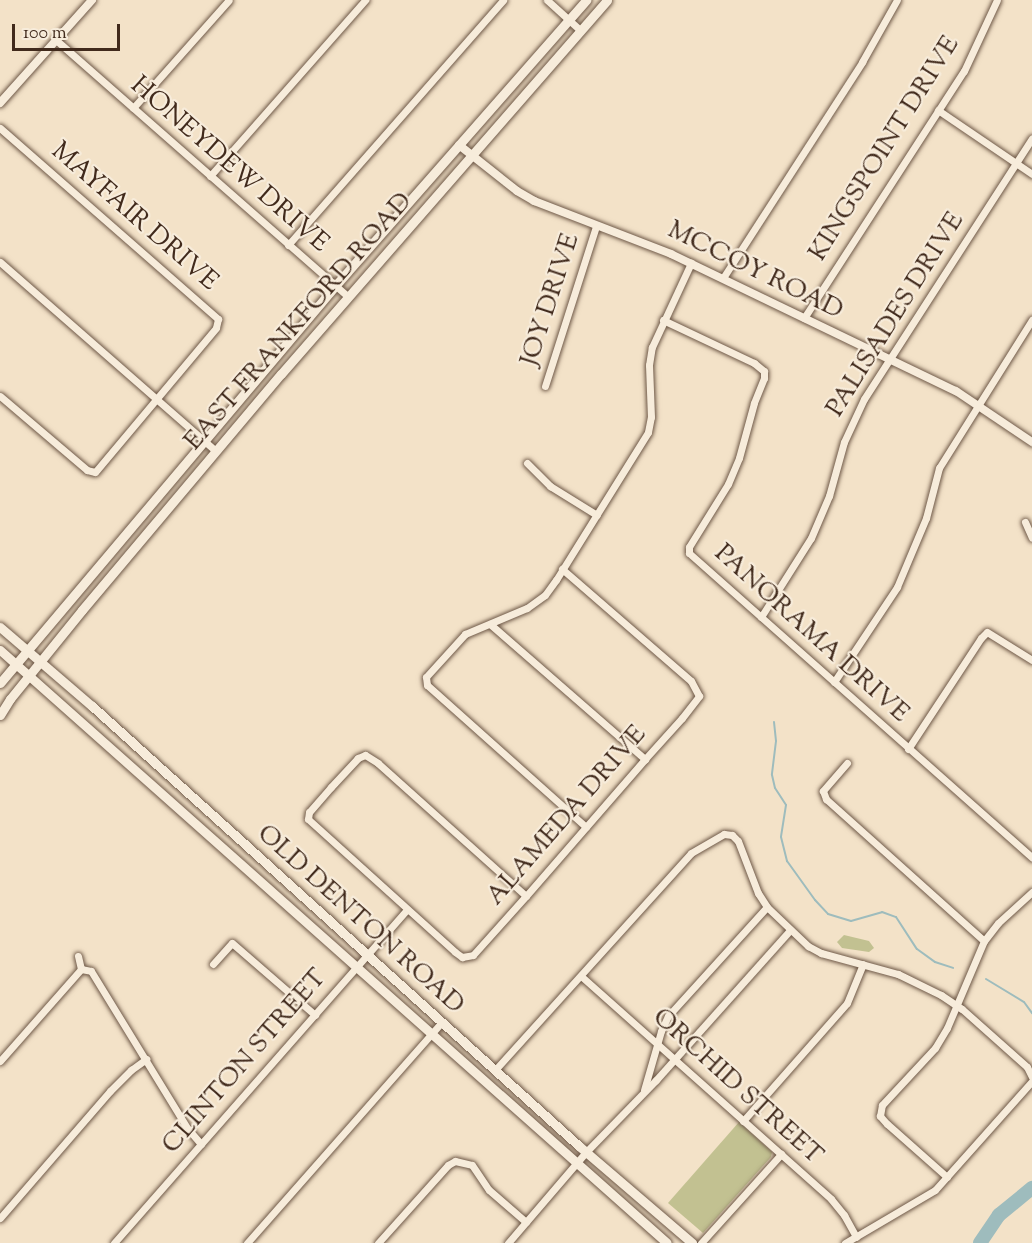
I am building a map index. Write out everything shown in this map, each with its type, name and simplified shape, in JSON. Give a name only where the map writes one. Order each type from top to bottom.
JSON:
[{"type":"main road","name":"EAST FRANKFORD ROAD","points":[[0,683],[334,286],[586,0]]},
{"type":"main road","name":"EAST FRANKFORD ROAD","points":[[0,715],[29,675],[347,296],[607,0]]},
{"type":"main road","points":[[101,564],[112,575]]},
{"type":"main road","name":"OLD DENTON ROAD","points":[[0,627],[187,791],[586,1152],[692,1243]]},
{"type":"main road","name":"OLD DENTON ROAD","points":[[0,650],[430,1035],[667,1243]]},
{"type":"main road","points":[[174,806],[187,791]]},
{"type":"street","points":[[0,103],[92,0]]},
{"type":"street","points":[[133,108],[230,0]]},
{"type":"street","points":[[210,176],[365,0]]},
{"type":"street","points":[[288,245],[503,0]]},
{"type":"street","points":[[547,0],[580,30]]},
{"type":"street","points":[[723,278],[862,62],[897,0]]},
{"type":"street","name":"KINGSPOINT DRIVE","points":[[804,318],[963,71],[997,0]]},
{"type":"street","name":"HONEYDEW DRIVE","points":[[56,40],[347,296]]},
{"type":"street","points":[[938,110],[1032,174]]},
{"type":"street","name":"MAYFAIR DRIVE","points":[[0,128],[218,319],[216,328],[158,399]]},
{"type":"street","name":"PALISADES DRIVE","points":[[761,617],[811,538],[829,496],[850,426],[1032,138]]},
{"type":"street","name":"MCCOY ROAD","points":[[459,145],[517,191],[555,210],[643,241],[723,278],[978,404],[1032,442]]},
{"type":"street","name":"JOY DRIVE","points":[[545,386],[596,226]]},
{"type":"street","points":[[0,262],[216,451]]},
{"type":"street","points":[[585,827],[427,685],[426,677],[458,640],[471,630],[535,604],[545,595],[597,515],[648,432],[651,417],[649,365],[663,320],[691,263]]},
{"type":"street","name":"PANORAMA DRIVE","points":[[663,320],[754,363],[764,371],[764,378],[728,484],[689,547],[690,553],[1032,858]]},
{"type":"street","points":[[834,682],[897,587],[926,518],[939,468],[1032,320]]},
{"type":"street","points":[[0,396],[87,470],[95,472],[158,399]]},
{"type":"street","points":[[527,463],[550,486],[597,515]]},
{"type":"street","points":[[1026,522],[1032,538]]},
{"type":"street","name":"ALAMEDA DRIVE","points":[[407,909],[462,957],[473,955],[699,696],[691,681],[562,569]]},
{"type":"street","points":[[490,624],[645,759]]},
{"type":"street","points":[[908,749],[987,632],[1032,660]]},
{"type":"street","points":[[407,909],[308,819],[309,812],[331,787],[358,758],[365,755],[372,758],[526,896]]},
{"type":"street","points":[[847,763],[823,791],[826,799],[984,941]]},
{"type":"street","points":[[495,1070],[691,853],[718,835],[732,835],[738,841],[758,893],[767,907],[790,930],[821,953],[863,964],[925,986],[957,1005],[1027,1067],[1032,1079],[947,1177],[923,1198],[845,1243]]},
{"type":"street","points":[[947,1177],[880,1116],[882,1106],[935,1048],[957,1005],[984,941],[998,923],[1032,892]]},
{"type":"street","points":[[643,1092],[657,1044],[668,1017],[767,907]]},
{"type":"street","name":"CLINTON STREET","points":[[114,1243],[407,909]]},
{"type":"street","points":[[508,1243],[586,1152],[674,1059],[790,930]]},
{"type":"street","points":[[213,964],[232,943],[315,1015]]},
{"type":"street","points":[[78,956],[81,969]]},
{"type":"street","points":[[743,1120],[847,1003],[863,964]]},
{"type":"street","points":[[81,969],[91,971],[188,1129],[201,1144]]},
{"type":"street","points":[[0,1061],[81,969]]},
{"type":"street","name":"ORCHID STREET","points":[[581,976],[831,1200],[844,1215],[856,1237]]},
{"type":"street","points":[[247,1243],[442,1022]]},
{"type":"street","points":[[0,1218],[110,1091],[130,1070],[146,1059]]},
{"type":"street","points":[[701,1243],[781,1154]]},
{"type":"street","points":[[378,1243],[448,1165],[455,1161],[472,1165],[489,1190],[526,1222]]},
{"type":"shaded area","points":[[844,935],[869,941],[874,948],[869,952],[842,948],[837,942]]},
{"type":"shaded area","points":[[739,1122],[772,1152],[771,1157],[703,1233],[668,1203]]},
{"type":"waterway","points":[[774,722],[776,741],[772,775],[775,788],[786,805],[781,837],[787,861],[815,900],[828,914],[851,921],[882,912],[896,917],[917,949],[935,962],[953,968]]},
{"type":"waterway","points":[[986,979],[1024,1002],[1032,1013]]},
{"type":"waterway","points":[[980,1243],[999,1215],[1032,1188]]}]
